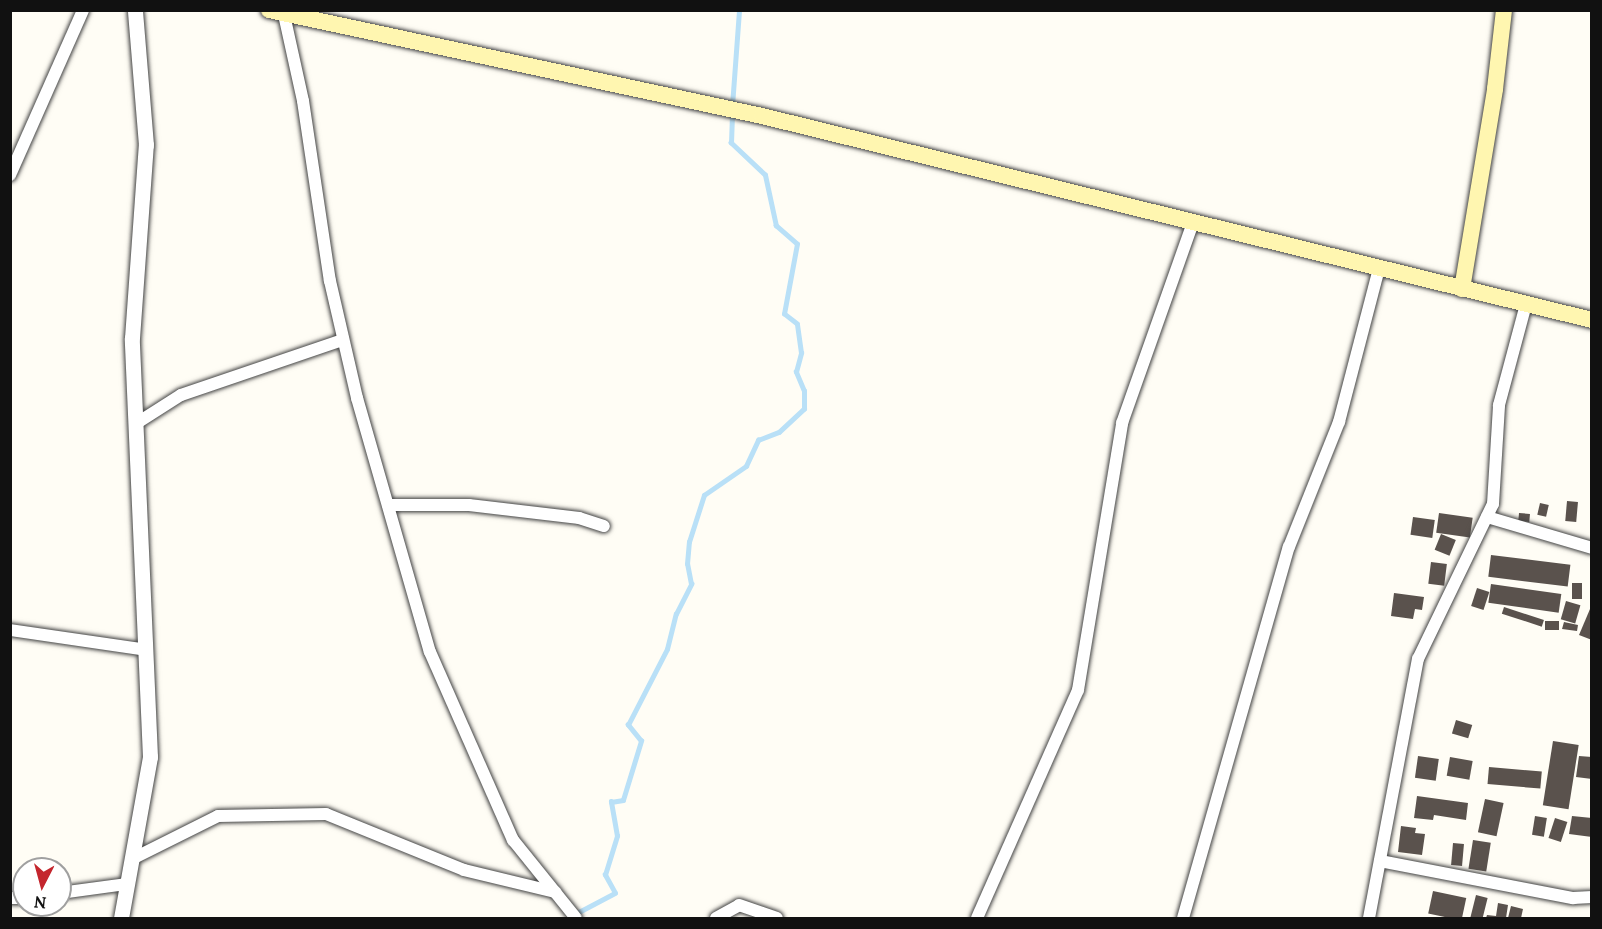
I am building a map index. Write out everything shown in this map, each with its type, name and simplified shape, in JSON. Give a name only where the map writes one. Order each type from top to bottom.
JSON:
[{"type":"main road","points":[[1462,289],[1495,89],[1504,10]]},
{"type":"main road","points":[[278,11],[836,134],[1592,320]]},
{"type":"street","points":[[10,175],[83,10]]},
{"type":"street","points":[[121,918],[150,757],[132,338],[146,144],[135,10]]},
{"type":"street","points":[[278,11],[303,101],[330,281],[343,340],[430,652],[513,840],[576,918]]},
{"type":"street","points":[[977,918],[1078,690],[1122,423],[1193,222]]},
{"type":"street","points":[[1183,918],[1290,547],[1339,422],[1379,268]]},
{"type":"street","points":[[1369,918],[1418,659],[1493,504],[1499,405],[1526,304]]},
{"type":"street","points":[[137,423],[181,395],[254,367],[343,340]]},
{"type":"street","points":[[388,505],[469,505],[579,518],[604,526]]},
{"type":"street","points":[[1487,517],[1592,548]]},
{"type":"street","points":[[10,630],[147,650]]},
{"type":"street","points":[[132,859],[218,816],[326,814],[464,870],[555,892]]},
{"type":"street","points":[[1380,861],[1573,898],[1592,897]]},
{"type":"street","points":[[72,891],[128,884]]},
{"type":"street","points":[[716,918],[739,905],[777,918]]},
{"type":"building","points":[[1567,501],[1578,502],[1576,522],[1565,521]]},
{"type":"building","points":[[1540,503],[1549,505],[1546,517],[1537,515]]},
{"type":"building","points":[[1439,513],[1473,518],[1470,538],[1436,533]]},
{"type":"building","points":[[1519,513],[1530,514],[1529,522],[1518,521]]},
{"type":"building","points":[[1413,517],[1435,520],[1432,538],[1410,535]]},
{"type":"building","points":[[1441,534],[1456,540],[1449,556],[1435,550]]},
{"type":"building","points":[[1491,555],[1570,565],[1568,587],[1488,577]]},
{"type":"building","points":[[1431,562],[1447,564],[1444,586],[1428,584]]},
{"type":"building","points":[[1572,583],[1582,583],[1582,599],[1572,599]]},
{"type":"building","points":[[1491,584],[1561,594],[1559,613],[1488,603]]},
{"type":"building","points":[[1477,588],[1489,592],[1483,610],[1471,606]]},
{"type":"building","points":[[1394,593],[1424,597],[1422,610],[1415,609],[1413,619],[1391,616]]},
{"type":"building","points":[[1566,601],[1580,605],[1575,623],[1561,619]]},
{"type":"building","points":[[1504,607],[1544,620],[1542,627],[1502,614]]},
{"type":"building","points":[[1590,609],[1592,610],[1592,640],[1579,635]]},
{"type":"building","points":[[1545,621],[1559,621],[1559,630],[1545,630]]},
{"type":"building","points":[[1564,622],[1578,625],[1577,631],[1562,629]]},
{"type":"building","points":[[1456,720],[1472,725],[1468,738],[1452,733]]},
{"type":"building","points":[[1553,741],[1579,745],[1569,809],[1543,805]]},
{"type":"building","points":[[1418,756],[1439,759],[1436,781],[1415,778]]},
{"type":"building","points":[[1579,756],[1592,757],[1592,779],[1576,777]]},
{"type":"building","points":[[1450,757],[1473,761],[1469,780],[1447,776]]},
{"type":"building","points":[[1489,767],[1542,772],[1540,789],[1488,784]]},
{"type":"building","points":[[1417,796],[1468,803],[1466,820],[1434,815],[1433,820],[1414,818]]},
{"type":"building","points":[[1485,799],[1504,803],[1497,836],[1478,832]]},
{"type":"building","points":[[1535,816],[1547,818],[1544,837],[1532,835]]},
{"type":"building","points":[[1572,816],[1592,818],[1592,837],[1569,834]]},
{"type":"building","points":[[1555,818],[1567,822],[1561,842],[1549,838]]},
{"type":"building","points":[[1401,826],[1416,828],[1415,833],[1425,834],[1422,855],[1398,852]]},
{"type":"building","points":[[1473,840],[1491,843],[1486,871],[1468,869]]},
{"type":"building","points":[[1453,843],[1464,844],[1462,866],[1451,865]]},
{"type":"building","points":[[1433,891],[1466,898],[1462,918],[1428,913]]},
{"type":"building","points":[[1476,895],[1488,898],[1483,918],[1470,917]]},
{"type":"building","points":[[1498,903],[1508,905],[1506,918],[1486,918],[1487,915],[1496,916]]},
{"type":"building","points":[[1511,906],[1523,909],[1521,918],[1508,918]]},
{"type":"waterway","points":[[732,106],[739,10]]},
{"type":"waterway","points":[[575,914],[615,893],[605,875],[617,836],[611,802],[623,800],[641,741],[628,725],[667,649],[676,614],[691,584],[687,564],[689,542],[704,495],[746,466],[758,440],[779,432],[804,409],[804,391],[796,372],[801,353],[797,324],[784,314],[797,244],[776,226],[765,175],[731,143],[732,114]]}]
